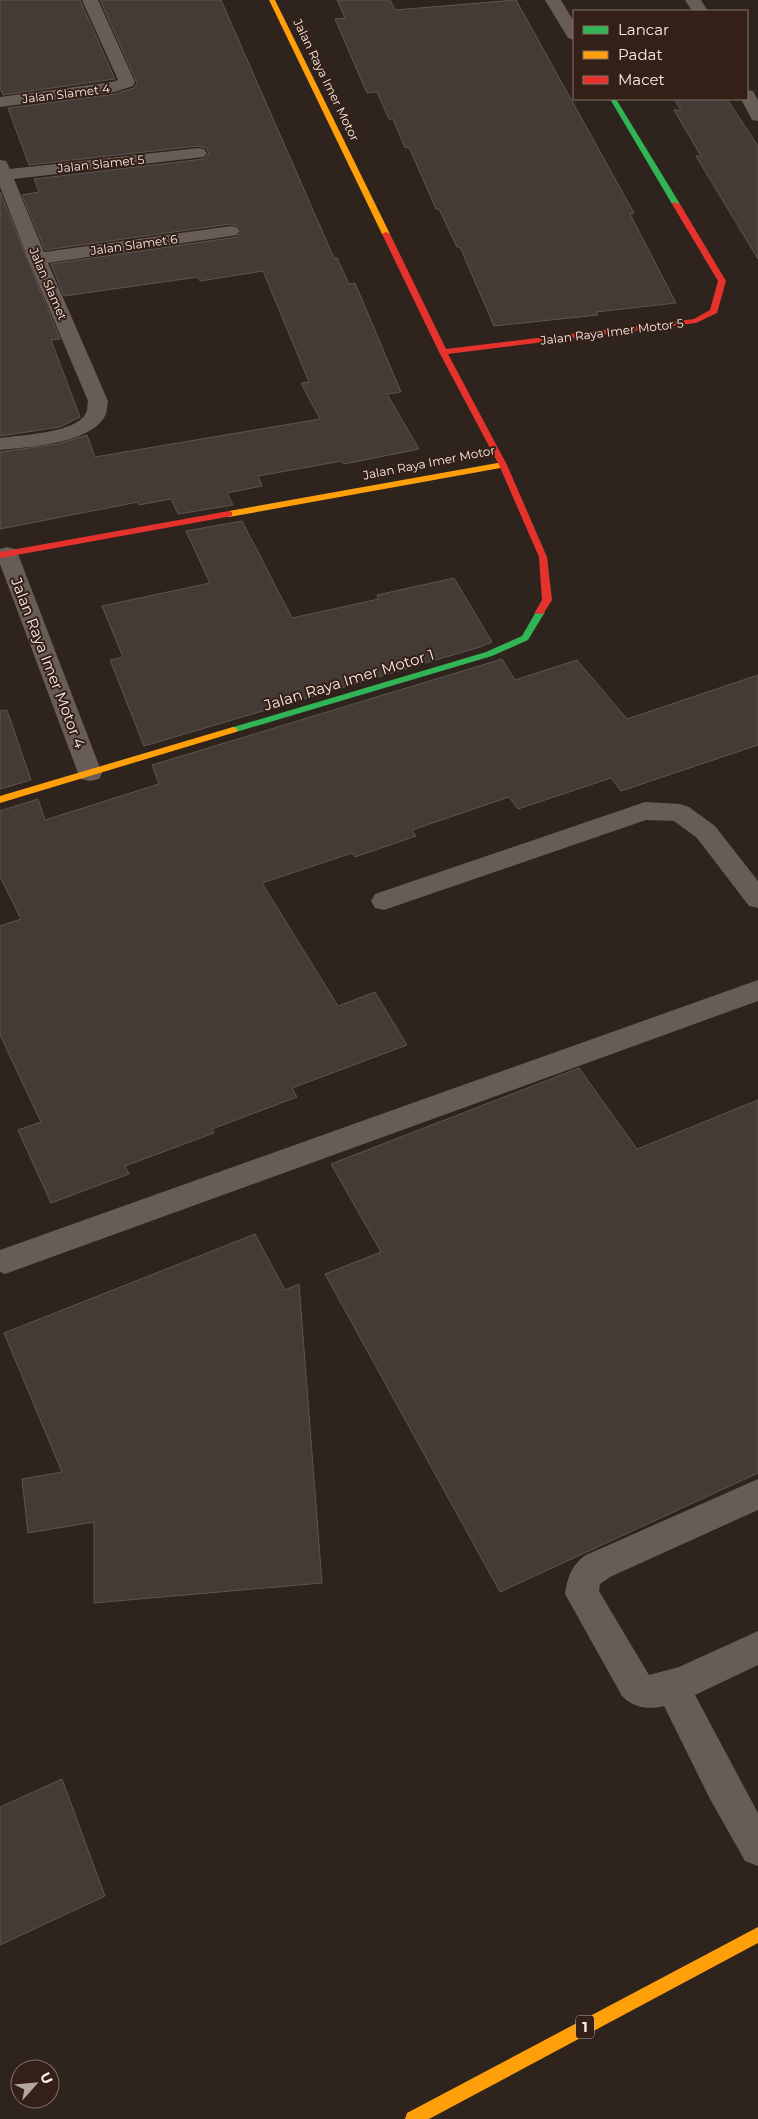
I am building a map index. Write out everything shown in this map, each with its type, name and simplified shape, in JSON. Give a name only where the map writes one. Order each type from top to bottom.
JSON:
[{"type":"main road","name":"Jalan Raya Imer Motor","points":[[3,555],[503,465],[443,352],[272,0]]},
{"type":"main road","name":"Jalan Raya Imer Motor 5","points":[[443,352],[696,322],[714,311],[722,281],[614,100]]},
{"type":"main road","name":"Jalan Raya Imer Motor 1","points":[[0,800],[489,654],[525,638],[547,600],[543,557],[503,465]]},
{"type":"main road","name":"1","points":[[413,2119],[758,1934]]},
{"type":"street","name":"Jalan Slamet 4","points":[[0,102],[115,88],[126,82],[126,78],[90,0]]},
{"type":"street","points":[[553,0],[573,33]]},
{"type":"street","points":[[748,97],[758,116]]},
{"type":"street","name":"Jalan Slamet 5","points":[[2,170],[198,153]]},
{"type":"street","name":"Jalan Slamet","points":[[0,444],[68,434],[85,425],[96,415],[98,401],[37,259],[2,170]]},
{"type":"street","name":"Jalan Slamet 6","points":[[37,259],[231,231]]},
{"type":"street","name":"Jalan Raya Imer Motor 4","points":[[3,555],[90,773]]},
{"type":"street","points":[[384,901],[645,811],[680,813],[706,832],[758,899]]},
{"type":"street","points":[[5,1261],[758,990]]},
{"type":"street","points":[[758,1494],[598,1566],[587,1573],[582,1582],[582,1594],[634,1684],[643,1691],[654,1692],[673,1688],[758,1647]]},
{"type":"street","points":[[673,1688],[723,1786],[758,1848]]},
{"type":"building","points":[[0,0],[80,0],[115,79],[3,95],[0,88]]},
{"type":"building","points":[[100,0],[221,0],[334,258],[337,258],[349,284],[355,283],[401,392],[387,394],[419,449],[344,464],[342,461],[258,476],[262,486],[227,493],[233,505],[178,514],[171,499],[139,505],[138,502],[0,529],[0,452],[58,444],[87,435],[95,457],[320,419],[301,383],[309,382],[263,271],[200,281],[198,277],[64,296],[51,264],[237,237],[242,231],[238,226],[231,224],[45,250],[22,195],[39,192],[34,179],[204,159],[209,153],[206,148],[198,146],[29,165],[8,108],[115,94],[134,88],[137,83]]},
{"type":"building","points":[[337,0],[390,0],[395,10],[516,0],[634,213],[630,214],[676,303],[596,312],[598,315],[494,326],[460,247],[457,247],[439,209],[436,209],[409,147],[405,148],[393,119],[389,119],[377,92],[367,93],[335,19],[345,18]]},
{"type":"building","points":[[675,100],[728,100],[758,146],[758,259],[696,156],[701,156],[674,110],[681,110]]},
{"type":"building","points":[[0,192],[60,339],[51,340],[80,417],[60,427],[0,436]]},
{"type":"building","points":[[242,521],[292,618],[379,599],[377,595],[454,578],[492,642],[144,746],[110,660],[123,657],[102,606],[210,583],[186,531]]},
{"type":"building","points":[[502,659],[515,680],[577,660],[627,719],[758,675],[758,745],[621,791],[611,778],[518,809],[509,797],[412,830],[416,836],[355,857],[352,853],[262,883],[338,1006],[375,992],[407,1045],[292,1088],[297,1097],[212,1129],[214,1133],[125,1166],[129,1174],[51,1203],[18,1130],[41,1122],[0,1035],[0,926],[21,919],[0,877],[0,811],[38,799],[45,820],[159,784],[152,765]]},
{"type":"building","points":[[7,710],[31,780],[0,789],[0,711]]},
{"type":"building","points":[[579,1068],[637,1149],[758,1100],[758,1473],[500,1592],[325,1274],[381,1252],[331,1164]]},
{"type":"building","points":[[255,1234],[285,1290],[299,1284],[322,1583],[94,1603],[94,1522],[28,1533],[22,1479],[62,1472],[4,1333]]},
{"type":"building","points":[[62,1779],[105,1896],[0,1945],[0,1807]]},
{"type":"traffic: fast","points":[[614,100],[676,204]]},
{"type":"traffic: fast","points":[[233,730],[489,654],[525,638],[540,612]]},
{"type":"traffic: slow","points":[[272,0],[386,234]]},
{"type":"traffic: slow","points":[[229,514],[503,465]]},
{"type":"traffic: slow","points":[[0,800],[233,730]]},
{"type":"traffic: slow","points":[[413,2119],[758,1935]]},
{"type":"traffic: jam","points":[[443,352],[696,321],[714,311],[722,281],[676,204]]},
{"type":"traffic: jam","points":[[386,234],[443,352],[503,465],[543,557],[547,600],[540,612]]},
{"type":"traffic: jam","points":[[0,555],[229,514]]}]
